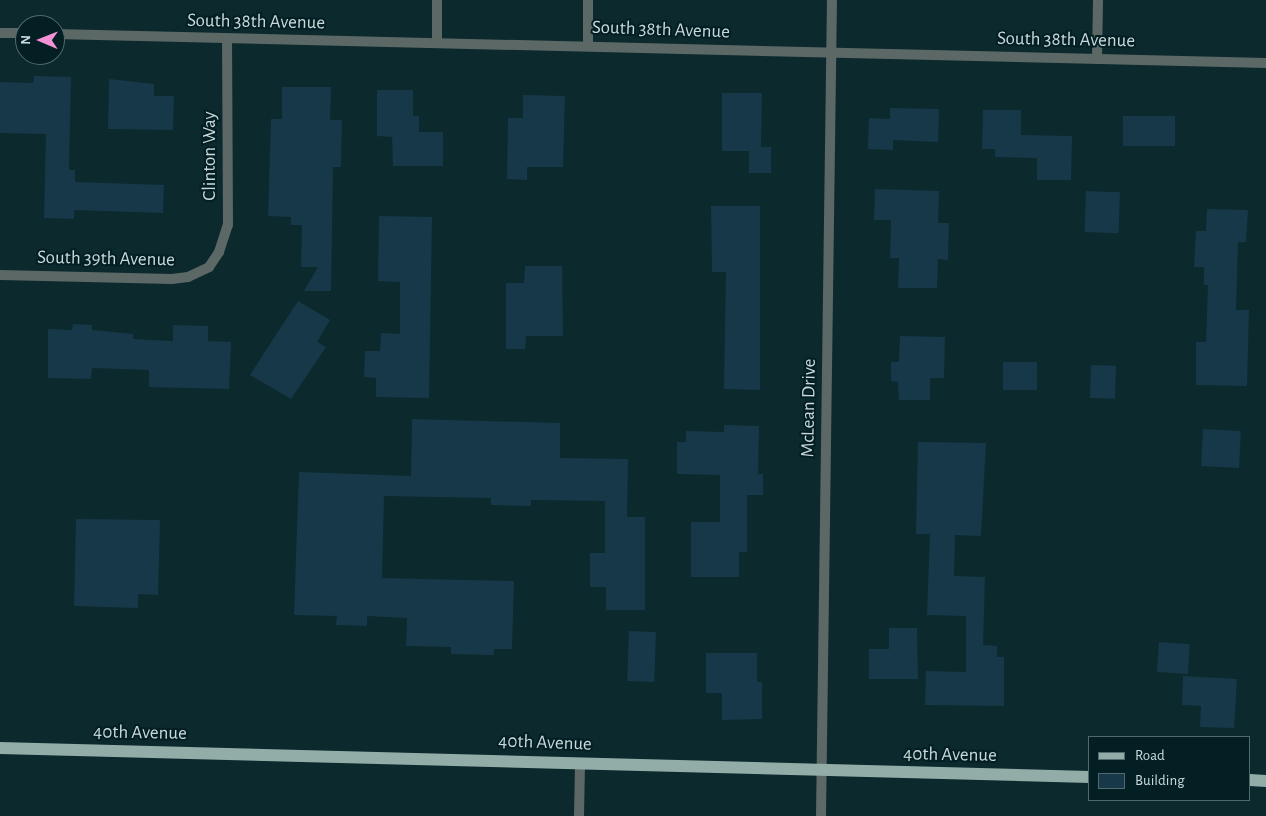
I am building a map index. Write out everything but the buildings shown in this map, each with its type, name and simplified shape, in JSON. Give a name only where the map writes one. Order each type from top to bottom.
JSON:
[{"type":"main road","name":"40th Avenue","points":[[0,748],[1088,776]]},
{"type":"main road","points":[[1251,780],[1266,781]]},
{"type":"street","points":[[437,0],[437,41]]},
{"type":"street","points":[[588,0],[588,45]]},
{"type":"street","name":"McLean Drive","points":[[821,816],[832,0]]},
{"type":"street","points":[[1097,58],[1098,0]]},
{"type":"street","points":[[0,33],[15,34]]},
{"type":"street","name":"South 38th Avenue","points":[[65,34],[227,40],[437,41],[831,53],[1266,63]]},
{"type":"street","name":"Clinton Way","points":[[209,268],[219,252],[228,225],[227,40]]},
{"type":"street","name":"South 39th Avenue","points":[[0,275],[172,279],[188,277],[209,268]]},
{"type":"street","points":[[579,816],[580,763]]}]
